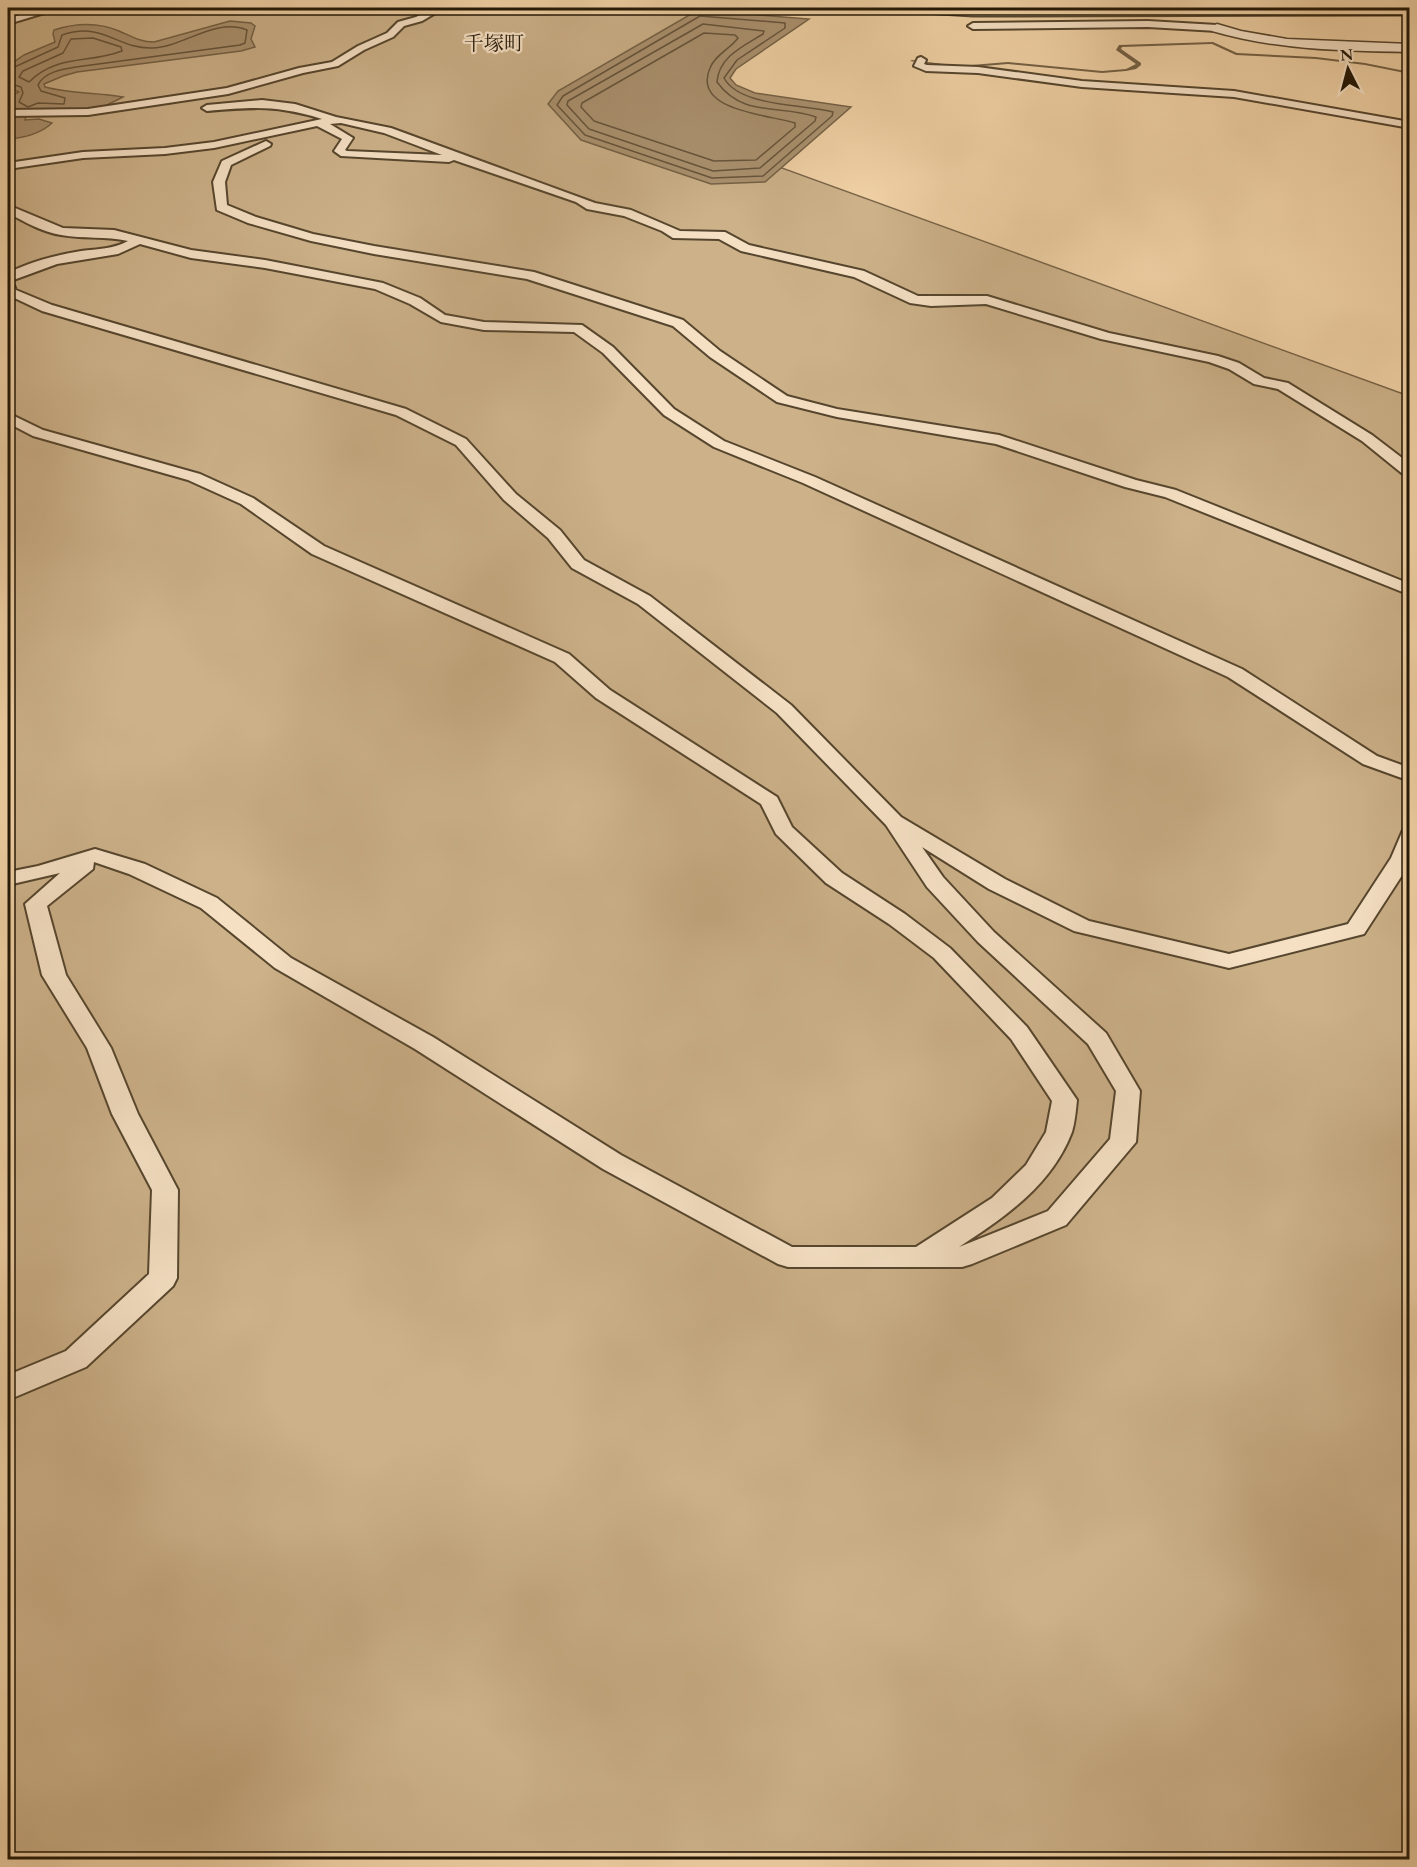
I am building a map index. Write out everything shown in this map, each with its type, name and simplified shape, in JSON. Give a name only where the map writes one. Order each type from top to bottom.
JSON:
[{"type":"street","points":[[908,8],[973,12],[1410,11]]},
{"type":"street","points":[[1217,28],[1245,37],[1324,45],[1410,48]]},
{"type":"lane","points":[[8,21],[57,8]]},
{"type":"lane","points":[[8,113],[58,114],[228,91],[302,70],[335,64],[361,48],[390,35],[401,24],[419,19],[440,8]]},
{"type":"lane","points":[[973,26],[1148,24],[1217,28]]},
{"type":"lane","points":[[919,62],[926,68],[978,70],[1082,84],[1234,94],[1410,125]]},
{"type":"lane","points":[[195,109],[262,103],[295,107],[387,130],[591,206],[627,213],[666,228],[677,235],[721,235],[745,248],[859,274],[915,300],[931,302],[987,300],[1107,336],[1223,363],[1259,381],[1283,386],[1367,438],[1410,472]]},
{"type":"lane","points":[[112,108],[183,110]]},
{"type":"lane","points":[[8,166],[73,156],[165,151],[214,145],[319,122],[341,120]]},
{"type":"lane","points":[[319,122],[348,138],[339,151],[345,154],[429,160],[461,159]]},
{"type":"lane","points":[[280,131],[272,142],[226,164],[219,182],[221,207],[252,220],[311,237],[374,250],[529,275],[647,312],[678,323],[714,354],[782,399],[837,413],[999,440],[1131,484],[1170,493],[1410,590]]},
{"type":"lane","points":[[8,209],[45,227],[62,232],[114,234],[190,254],[265,264],[378,286],[415,300],[441,318],[484,326],[577,328],[608,350],[669,412],[719,444],[809,480],[1235,673],[1370,760],[1409,776]]},
{"type":"lane","points":[[8,278],[79,255],[118,250],[138,240]]},
{"type":"lane","points":[[8,286],[11,292],[47,308],[401,412],[460,442],[510,496],[554,534],[578,564],[644,600],[784,709],[894,821],[935,882],[986,937],[1097,1039],[1128,1091],[1123,1142],[1057,1218],[962,1257],[788,1257],[612,1162],[424,1043],[283,963],[209,903],[137,869],[95,855],[42,873],[8,878]]},
{"type":"lane","points":[[8,417],[38,433],[194,477],[247,501],[318,549],[562,658],[603,694],[770,801],[783,830],[834,878],[897,919],[942,953],[1019,1034],[1065,1100],[1059,1131],[1033,1176],[977,1222],[920,1257]]},
{"type":"lane","points":[[894,821],[997,884],[1082,926],[1229,961],[1356,929],[1402,858],[1410,834]]},
{"type":"lane","points":[[8,1388],[76,1359],[163,1278],[165,1190],[125,1114],[99,1048],[54,975],[36,904],[95,855]]},
{"type":"shaded area","points":[[8,8],[748,8],[672,128],[1409,396],[1409,1859],[8,1860]]},
{"type":"water","points":[[698,10],[809,19],[736,69],[730,78],[736,85],[755,93],[851,107],[765,182],[711,184],[581,140],[548,104],[558,91]]},
{"type":"water","points":[[230,21],[251,23],[255,26],[251,39],[255,47],[241,51],[77,72],[63,76],[44,84],[45,87],[123,97],[105,106],[76,110],[39,109],[25,120],[39,119],[52,123],[31,135],[8,139],[8,118],[25,110],[8,111],[8,97],[19,92],[8,87],[8,66],[24,55],[55,42],[54,30],[70,26],[95,25],[111,28],[140,40],[154,42]]},
{"type":"waterway","points":[[912,61],[959,67],[1008,63],[1102,72],[1126,70],[1139,64],[1118,49],[1121,46],[1213,43],[1236,54],[1316,58],[1410,73]]},
{"type":"district","name":"千塚町","points":[[494,43]]}]
